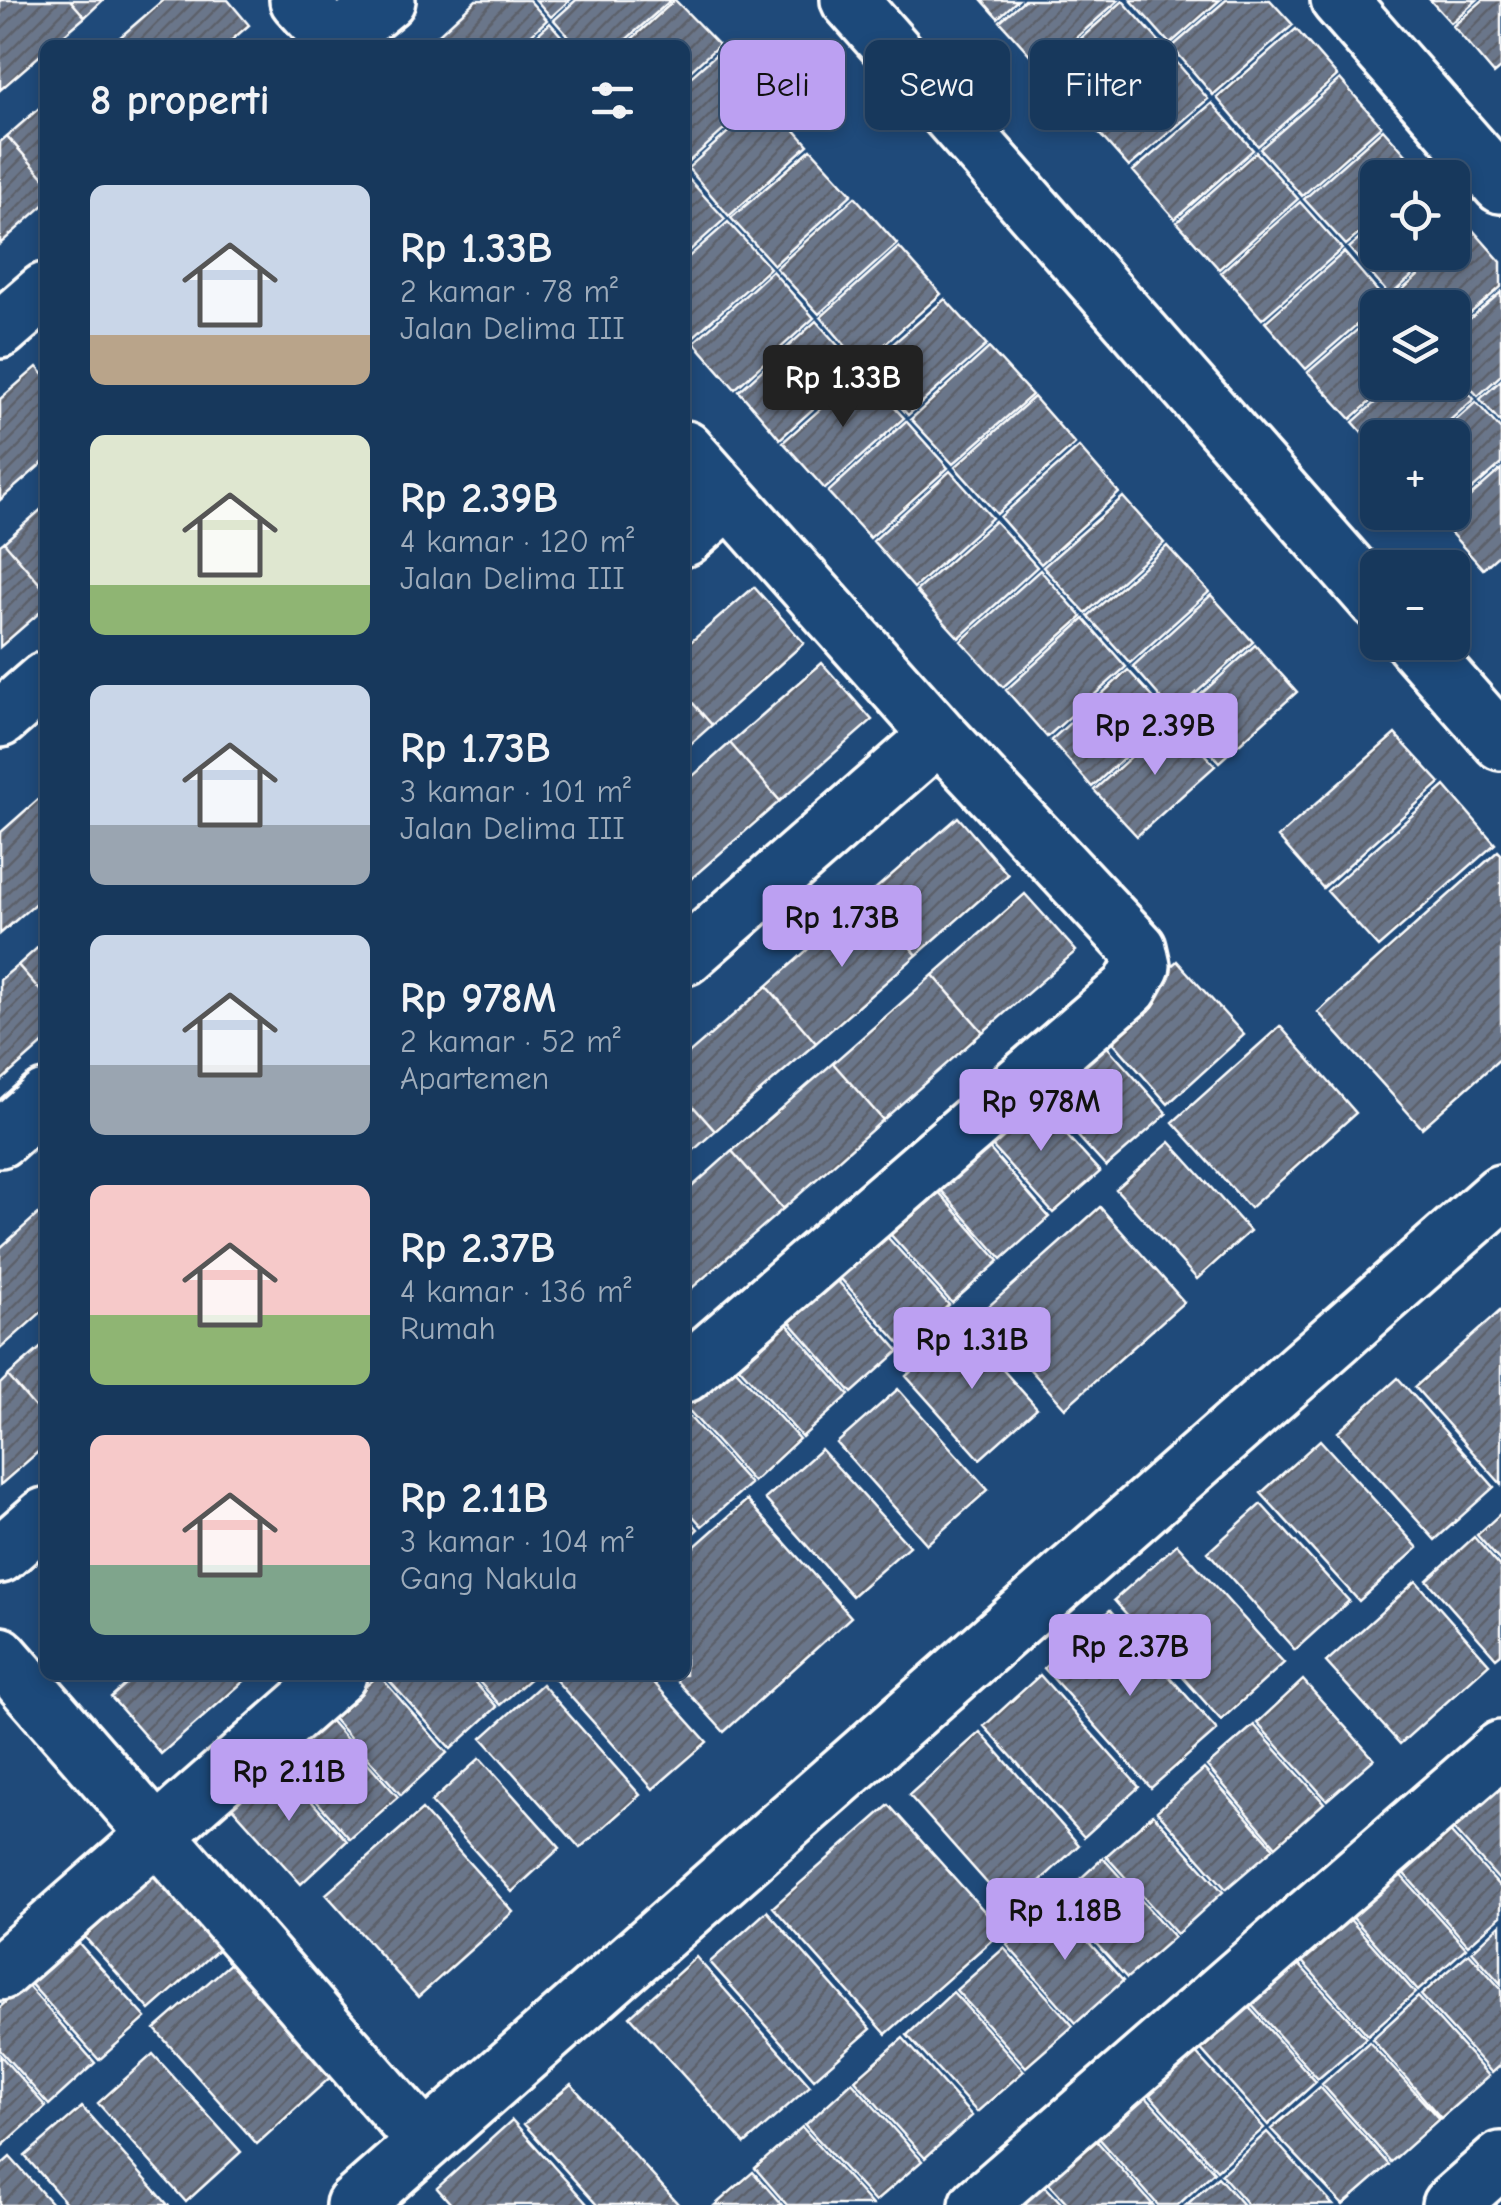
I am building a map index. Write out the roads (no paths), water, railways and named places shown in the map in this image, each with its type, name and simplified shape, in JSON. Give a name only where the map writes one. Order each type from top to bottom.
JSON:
[{"type":"street","points":[[298,0],[333,40]]},
{"type":"street","points":[[341,40],[387,0]]},
{"type":"street","points":[[849,0],[1360,582]]},
{"type":"street","points":[[1339,0],[1501,184]]},
{"type":"street","points":[[0,330],[40,295]]},
{"type":"street","points":[[690,455],[938,735],[1138,948],[1142,966],[1130,988],[690,1370]]},
{"type":"street","points":[[690,534],[729,499]]},
{"type":"street","points":[[1429,660],[1501,742]]},
{"type":"street","points":[[0,720],[40,684]]},
{"type":"street","points":[[690,953],[938,735]]},
{"type":"street","points":[[0,1139],[40,1104]]},
{"type":"street","points":[[354,2205],[1501,1194]]},
{"type":"street","points":[[0,1556],[40,1520]]},
{"type":"street","points":[[0,1655],[424,2142]]},
{"type":"street","points":[[0,1972],[332,1680]]},
{"type":"street","points":[[978,2205],[1501,1749]]},
{"type":"street","points":[[1450,2205],[1501,2160]]}]
